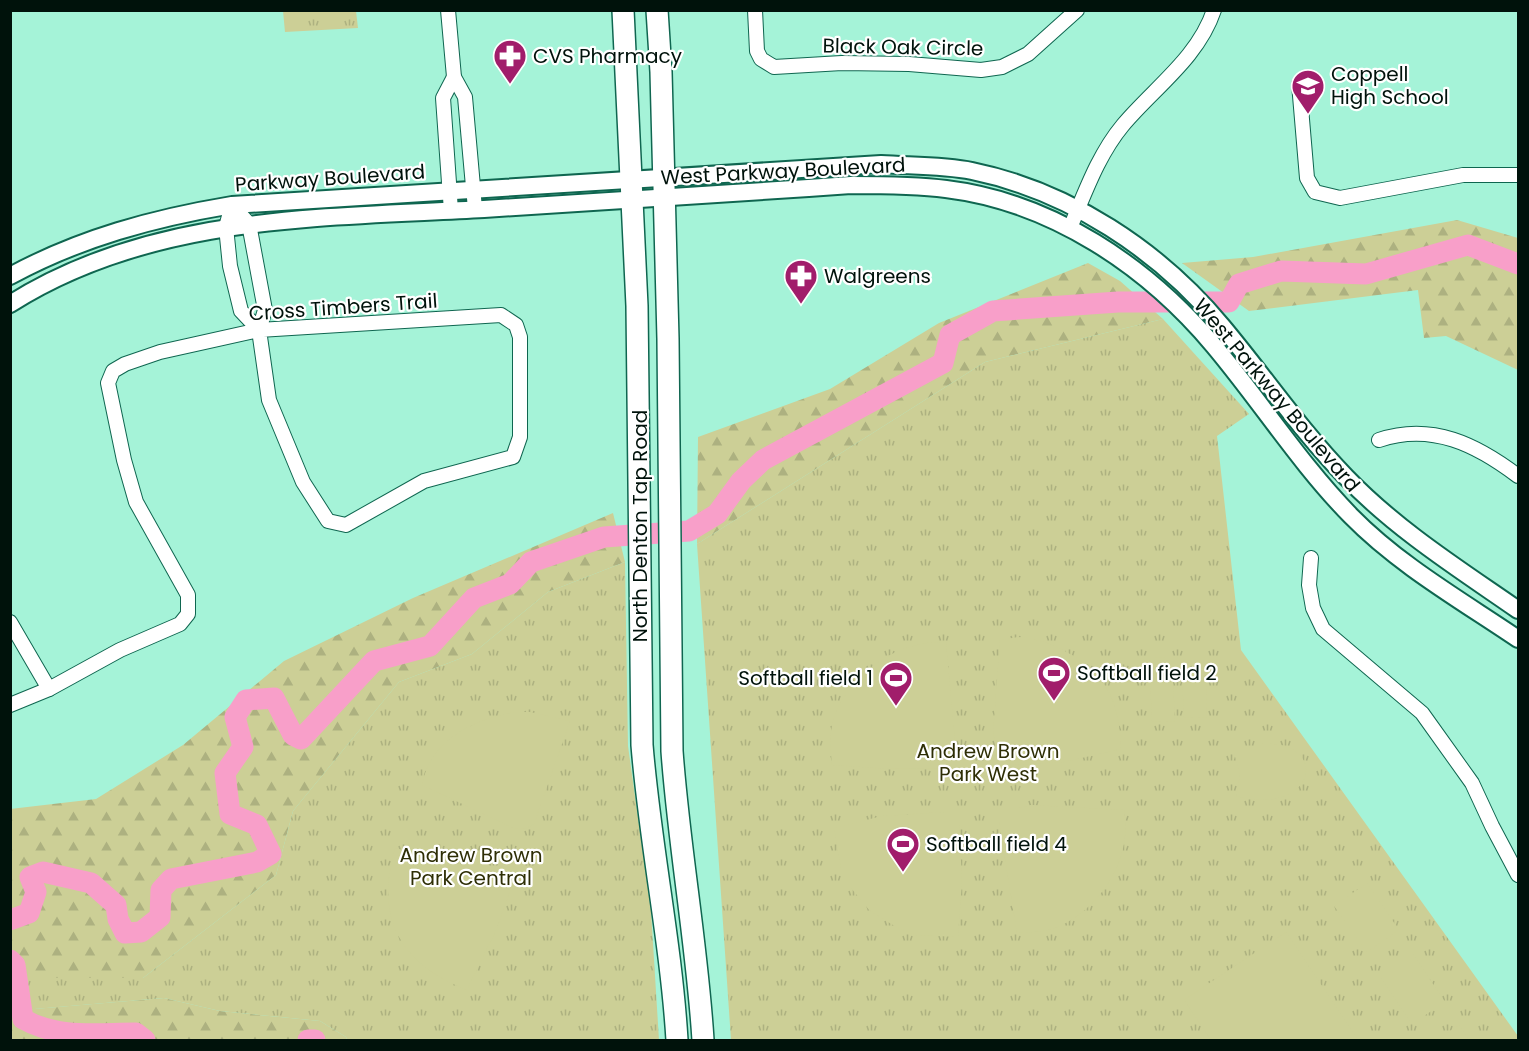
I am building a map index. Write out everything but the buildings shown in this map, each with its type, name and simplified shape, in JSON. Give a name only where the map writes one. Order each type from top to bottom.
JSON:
[{"type":"main road","name":"North Denton Tap Road","points":[[623,10],[634,190],[642,745],[648,816],[677,1041]]},
{"type":"main road","name":"North Denton Tap Road","points":[[657,10],[670,420],[672,751],[677,813],[701,1002],[703,1041]]},
{"type":"main road","points":[[639,417],[670,420]]},
{"type":"main road","points":[[648,816],[677,813]]},
{"type":"street","points":[[448,10],[454,77],[465,97],[475,209]]},
{"type":"street","name":"Black Oak Circle","points":[[755,10],[757,51],[761,60],[774,67],[886,64],[981,70],[1002,67],[1028,54],[1077,10]]},
{"type":"street","points":[[1070,228],[1111,142],[1122,126],[1194,49],[1214,10]]},
{"type":"street","points":[[451,211],[443,98],[454,77]]},
{"type":"street","points":[[1299,84],[1307,178],[1311,188],[1323,195],[1350,197],[1463,175],[1518,175]]},
{"type":"street","name":"West Parkway Boulevard","points":[[664,189],[881,164],[969,170],[1005,179],[1041,192],[1078,210],[1137,245],[1220,324],[1309,434],[1366,496],[1417,539],[1518,610]]},
{"type":"street","name":"West Parkway Boulevard","points":[[634,190],[908,185],[982,195],[1023,208],[1070,228],[1111,252],[1194,325],[1214,346],[1317,480],[1353,518],[1403,561],[1518,639]]},
{"type":"street","name":"Parkway Boulevard","points":[[10,276],[37,262],[129,226],[232,205],[474,189],[634,190]]},
{"type":"street","name":"Parkway Boulevard","points":[[10,304],[58,278],[142,246],[226,227],[475,209],[634,190]]},
{"type":"street","points":[[232,205],[249,224],[264,310],[259,330]]},
{"type":"street","points":[[232,205],[226,227],[230,266],[241,311],[259,330]]},
{"type":"street","name":"Cross Timbers Trail","points":[[49,689],[120,650],[180,624],[188,614],[188,595],[136,502],[124,460],[108,383],[113,371],[125,364],[160,352],[259,330],[501,315],[516,325],[520,337],[520,437],[513,457],[424,481],[356,521],[345,525],[332,522],[303,482],[269,400],[259,330]]},
{"type":"street","points":[[1379,440],[1401,432],[1454,438],[1478,448],[1518,477]]},
{"type":"street","points":[[1311,558],[1309,585],[1313,608],[1323,629],[1422,713],[1472,783],[1518,875]]},
{"type":"street","points":[[10,622],[49,689],[10,705]]},
{"type":"green space","points":[[283,11],[356,11],[358,28],[285,32]]},
{"type":"green space","points":[[1457,220],[1518,238],[1518,370],[1446,336],[1424,338],[1418,290],[1249,311],[1182,263],[1253,257]]},
{"type":"green space","points":[[1088,263],[1120,281],[1163,319],[985,362],[697,544],[698,437],[830,389],[939,323]]},
{"type":"green space","name":"Andrew Brown Park West","points":[[1163,319],[1249,414],[1217,436],[1241,650],[1518,1036],[1518,1040],[731,1040],[697,544],[985,362]]},
{"type":"green space","points":[[613,513],[625,562],[548,592],[472,654],[399,682],[293,811],[276,875],[143,978],[11,978],[10,809],[96,799],[183,745],[284,661],[413,598]]},
{"type":"green space","name":"Andrew Brown Park Central","points":[[625,562],[628,746],[651,911],[659,1040],[347,1040],[346,1037],[320,1021],[220,1011],[164,998],[11,1011],[10,978],[143,978],[276,875],[293,811],[399,682],[472,654],[548,592]]},
{"type":"green space","name":"Softball field 2","points":[[1018,637],[1055,646],[1078,659],[1097,676],[1105,686],[1116,709],[1121,749],[1064,762],[1012,765],[999,754],[993,734],[1000,640]]},
{"type":"green space","name":"Softball field 1","points":[[946,642],[956,753],[943,768],[890,769],[832,765],[831,737],[834,716],[845,695],[856,682],[881,660],[896,652],[912,646]]},
{"type":"green space","points":[[1155,657],[1165,658],[1171,670],[1150,670],[1151,661]]},
{"type":"green space","points":[[1206,675],[1207,717],[1184,718],[1182,676]]},
{"type":"green space","points":[[1173,679],[1175,721],[1152,722],[1150,680]]},
{"type":"green space","points":[[515,712],[530,712],[570,721],[534,824],[525,829],[513,828],[422,785],[434,756],[456,734],[484,720]]},
{"type":"green space","points":[[1261,744],[1283,746],[1298,753],[1305,764],[1305,776],[1298,788],[1284,796],[1263,800],[1236,796],[1240,775],[1234,753]]},
{"type":"green space","points":[[1031,805],[1124,810],[1126,828],[1119,863],[1101,894],[1088,907],[1058,927],[1017,933],[999,822],[1012,809]]},
{"type":"green space","name":"Softball field 4","points":[[945,812],[959,824],[962,881],[958,937],[916,935],[896,927],[869,910],[851,888],[841,868],[834,828],[882,816]]},
{"type":"green space","points":[[395,848],[501,874],[511,880],[512,885],[497,928],[467,990],[424,966],[409,952],[398,935],[391,917],[388,896]]},
{"type":"green space","points":[[1367,883],[1399,930],[1367,952],[1334,906]]},
{"type":"green space","points":[[1286,932],[1358,1040],[1211,1040],[1184,1000]]},
{"type":"green space","points":[[1413,954],[1445,1002],[1412,1024],[1380,976]]},
{"type":"green space","points":[[164,998],[220,1011],[320,1021],[346,1037],[347,1040],[11,1040],[10,1011]]},
{"type":"green space","points":[[1459,1025],[1469,1040],[1436,1040]]},
{"type":"waterway","points":[[10,920],[29,913],[36,892],[30,877],[43,872],[91,883],[116,905],[118,919],[125,933],[141,932],[160,917],[161,890],[171,879],[257,862],[271,854],[257,825],[230,814],[225,773],[243,747],[235,717],[246,700],[274,698],[293,735],[301,739],[374,661],[430,646],[474,598],[510,584],[531,562],[604,537],[689,531],[717,514],[741,481],[763,460],[943,363],[950,335],[993,311],[1118,302],[1229,302],[1239,284],[1281,271],[1366,274],[1468,245],[1518,264]]},
{"type":"waterway","points":[[10,960],[15,965],[23,1019],[50,1030],[78,1034],[136,1033],[145,1040]]},
{"type":"waterway","points":[[308,1040],[315,1040]]},
{"type":"place","name":"CVS Pharmacy","points":[[510,85]]},
{"type":"place","name":"Coppell High School","points":[[1308,115]]},
{"type":"place","name":"Walgreens","points":[[801,305]]},
{"type":"place","name":"Softball field 2","points":[[1054,702]]},
{"type":"place","name":"Softball field 1","points":[[896,707]]},
{"type":"place","name":"Softball field 4","points":[[903,873]]}]
